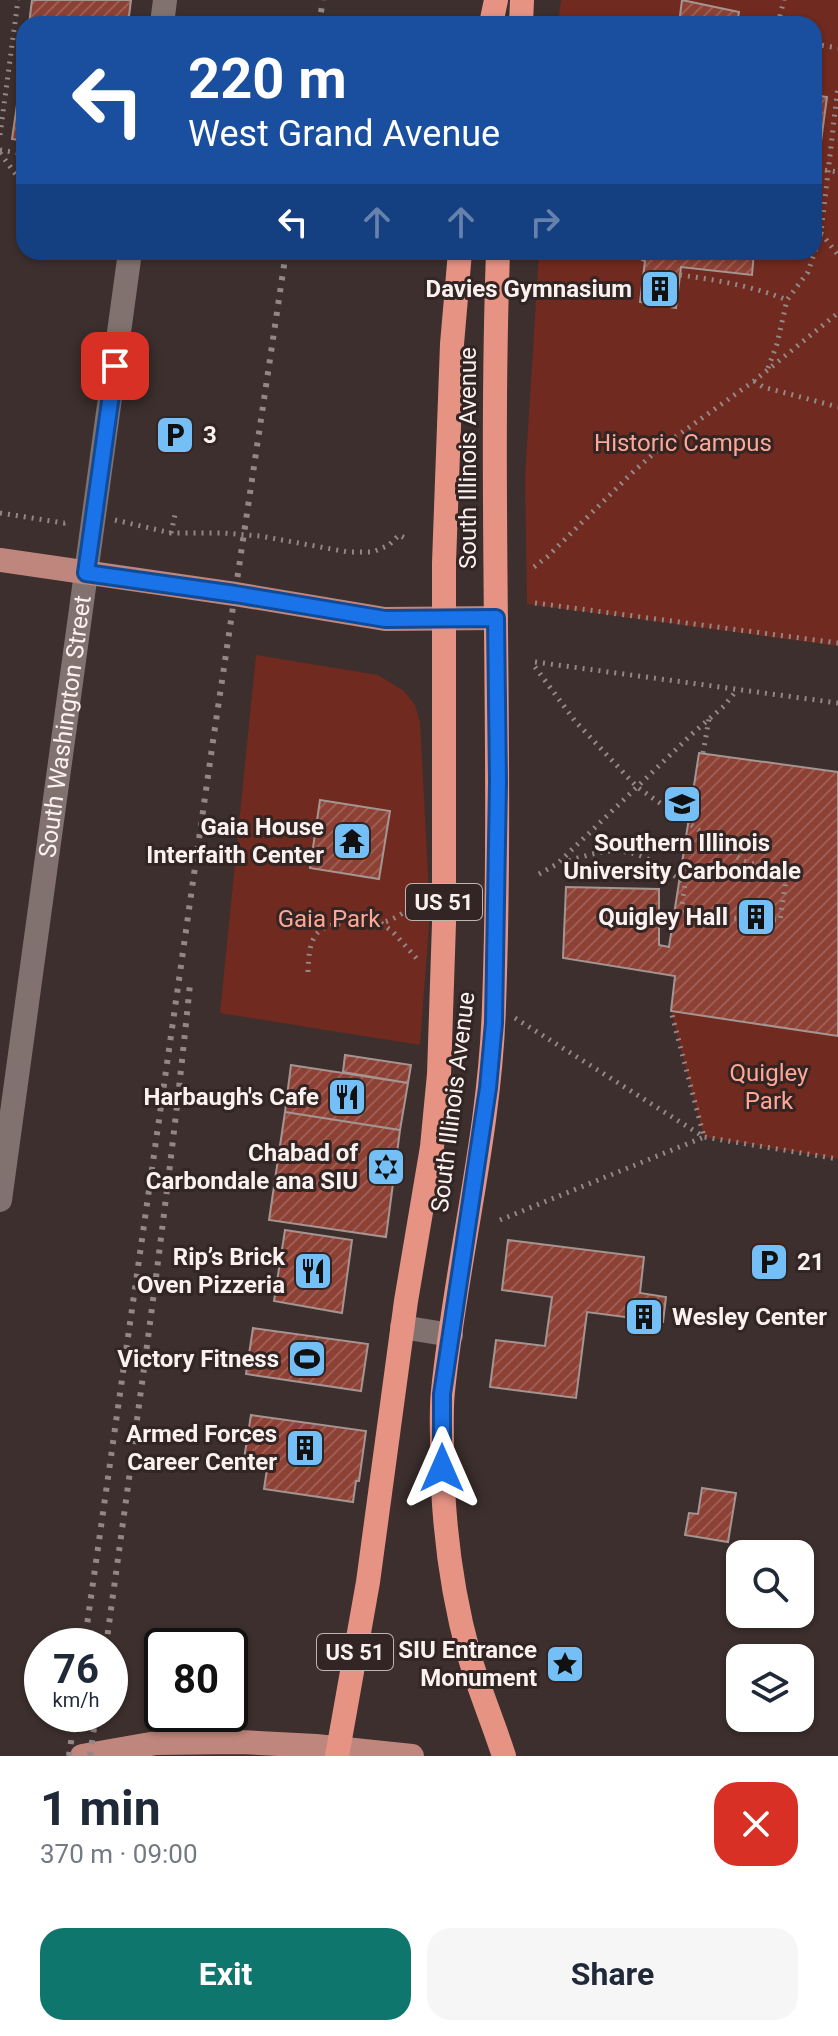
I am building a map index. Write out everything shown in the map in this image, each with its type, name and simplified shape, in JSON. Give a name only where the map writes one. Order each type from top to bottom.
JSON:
[{"type":"highway","name":"South Illinois Avenue","points":[[337,1752],[368,1582],[402,1327],[432,1147],[439,1074],[444,923],[443,619],[452,344],[459,260]]},
{"type":"highway","name":"South Illinois Avenue","points":[[498,260],[494,456],[498,782],[494,1006],[488,1088],[442,1394],[442,1493],[447,1548],[470,1658],[504,1756]]},
{"type":"main road","points":[[0,560],[385,619],[496,618]]},
{"type":"main road","points":[[82,1756],[156,1743],[240,1742],[412,1756]]},
{"type":"street","name":"South Washington Street","points":[[0,1200],[129,260]]},
{"type":"street","points":[[402,1327],[451,1335]]},
{"type":"path","points":[[0,135],[18,0]]},
{"type":"path","points":[[822,222],[838,86]]},
{"type":"path","points":[[0,152],[16,174]]},
{"type":"path","points":[[822,170],[838,172]]},
{"type":"path","points":[[822,234],[838,255]]},
{"type":"path","points":[[767,369],[777,344],[787,300],[808,272],[812,260]]},
{"type":"path","points":[[680,275],[745,287],[787,300]]},
{"type":"path","points":[[534,567],[660,448],[754,381],[838,313]]},
{"type":"path","points":[[828,321],[838,322]]},
{"type":"path","points":[[754,381],[763,387],[838,407]]},
{"type":"path","points":[[171,533],[176,510]]},
{"type":"path","points":[[0,513],[64,523],[75,521]]},
{"type":"path","points":[[126,521],[171,533],[260,536],[361,553],[382,549],[399,535],[405,538]]},
{"type":"path","points":[[535,603],[838,643]]},
{"type":"path","points":[[539,874],[557,864],[619,851],[640,856],[663,867],[685,884],[681,912],[705,917],[780,920],[787,873],[743,861],[637,787],[575,721],[535,665],[838,703]]},
{"type":"path","points":[[557,864],[724,706],[737,690]]},
{"type":"path","points":[[703,753],[709,718]]},
{"type":"path","points":[[308,972],[311,941],[324,926],[380,923],[399,915],[419,900]]},
{"type":"path","points":[[380,923],[393,932],[419,961]]},
{"type":"path","points":[[494,1006],[704,1137],[838,1159]]},
{"type":"path","points":[[671,1011],[704,1137]]},
{"type":"path","points":[[500,1220],[704,1137]]},
{"type":"green space","name":"Historic Campus","points":[[561,0],[838,0],[838,646],[527,604],[525,478],[539,260],[822,260],[822,16],[559,16]]},
{"type":"green space","name":"Gaia Park","points":[[256,655],[378,675],[404,691],[415,705],[420,722],[430,912],[420,1045],[220,1013]]},
{"type":"green space","name":"Quigley Park","points":[[671,1011],[838,1036],[838,1159],[704,1137]]},
{"type":"building","points":[[32,0],[131,0],[129,16],[30,16]]},
{"type":"building","points":[[682,0],[739,12],[738,16],[680,16]]},
{"type":"building","points":[[822,96],[827,97],[822,134]]},
{"type":"building","points":[[16,112],[16,140],[12,139]]},
{"type":"building","name":"Davies Gymnasium","points":[[642,260],[753,260],[752,275],[681,267],[676,308],[640,302],[645,261]]},
{"type":"building","name":"Quigley Hall","points":[[699,753],[838,772],[838,1036],[671,1011],[675,976],[563,958],[566,887],[659,889],[659,945],[669,947]]},
{"type":"building","name":"Gaia House Interfaith Center","points":[[320,800],[390,811],[379,879],[310,868]]},
{"type":"building","points":[[345,1055],[411,1065],[408,1083],[343,1072]]},
{"type":"building","name":"Harbaugh's Cafe","points":[[291,1065],[408,1083],[400,1130],[285,1112]]},
{"type":"building","points":[[285,1112],[400,1130],[386,1237],[269,1220]]},
{"type":"building","name":"Rip’s Brick Oven Pizzeria","points":[[285,1230],[352,1240],[342,1313],[274,1301]]},
{"type":"building","name":"Wesley Center","points":[[508,1240],[644,1257],[640,1293],[666,1297],[663,1322],[587,1312],[576,1398],[490,1387],[496,1340],[545,1346],[552,1297],[502,1290]]},
{"type":"building","name":"Victory Fitness","points":[[253,1328],[368,1344],[361,1391],[246,1374]]},
{"type":"building","name":"Armed Forces Career Center","points":[[251,1415],[366,1431],[353,1502],[264,1489],[267,1469],[243,1465]]},
{"type":"building","points":[[702,1488],[736,1493],[726,1542],[685,1535],[689,1513],[698,1514]]},
{"type":"railway","points":[[320,16],[323,0]]},
{"type":"railway","points":[[87,1628],[285,260]]},
{"type":"railway","points":[[108,1628],[162,1233],[190,984]]},
{"type":"railway","points":[[69,1756],[72,1732]]},
{"type":"railway","points":[[90,1756],[93,1732]]},
{"type":"place","name":"Davies Gymnasium","points":[[660,289]]},
{"type":"place","name":"3","points":[[175,435]]},
{"type":"place","name":"Southern Illinois University Carbondale","points":[[682,804]]},
{"type":"place","name":"Gaia House Interfaith Center","points":[[352,841]]},
{"type":"place","name":"Quigley Hall","points":[[756,917]]},
{"type":"place","name":"Harbaugh's Cafe","points":[[347,1097]]},
{"type":"place","name":"Chabad of Carbondale ana SIU","points":[[386,1167]]},
{"type":"place","name":"21","points":[[769,1262]]},
{"type":"place","name":"Rip’s Brick Oven Pizzeria","points":[[313,1271]]},
{"type":"place","name":"Wesley Center","points":[[644,1317]]},
{"type":"place","name":"Victory Fitness","points":[[307,1359]]},
{"type":"place","name":"Armed Forces Career Center","points":[[305,1448]]},
{"type":"place","name":"SIU Entrance Monument","points":[[565,1664]]},
{"type":"route","points":[[115,366],[86,573],[385,619],[496,618],[498,782],[494,1023],[488,1088],[442,1394],[442,1468]]}]
